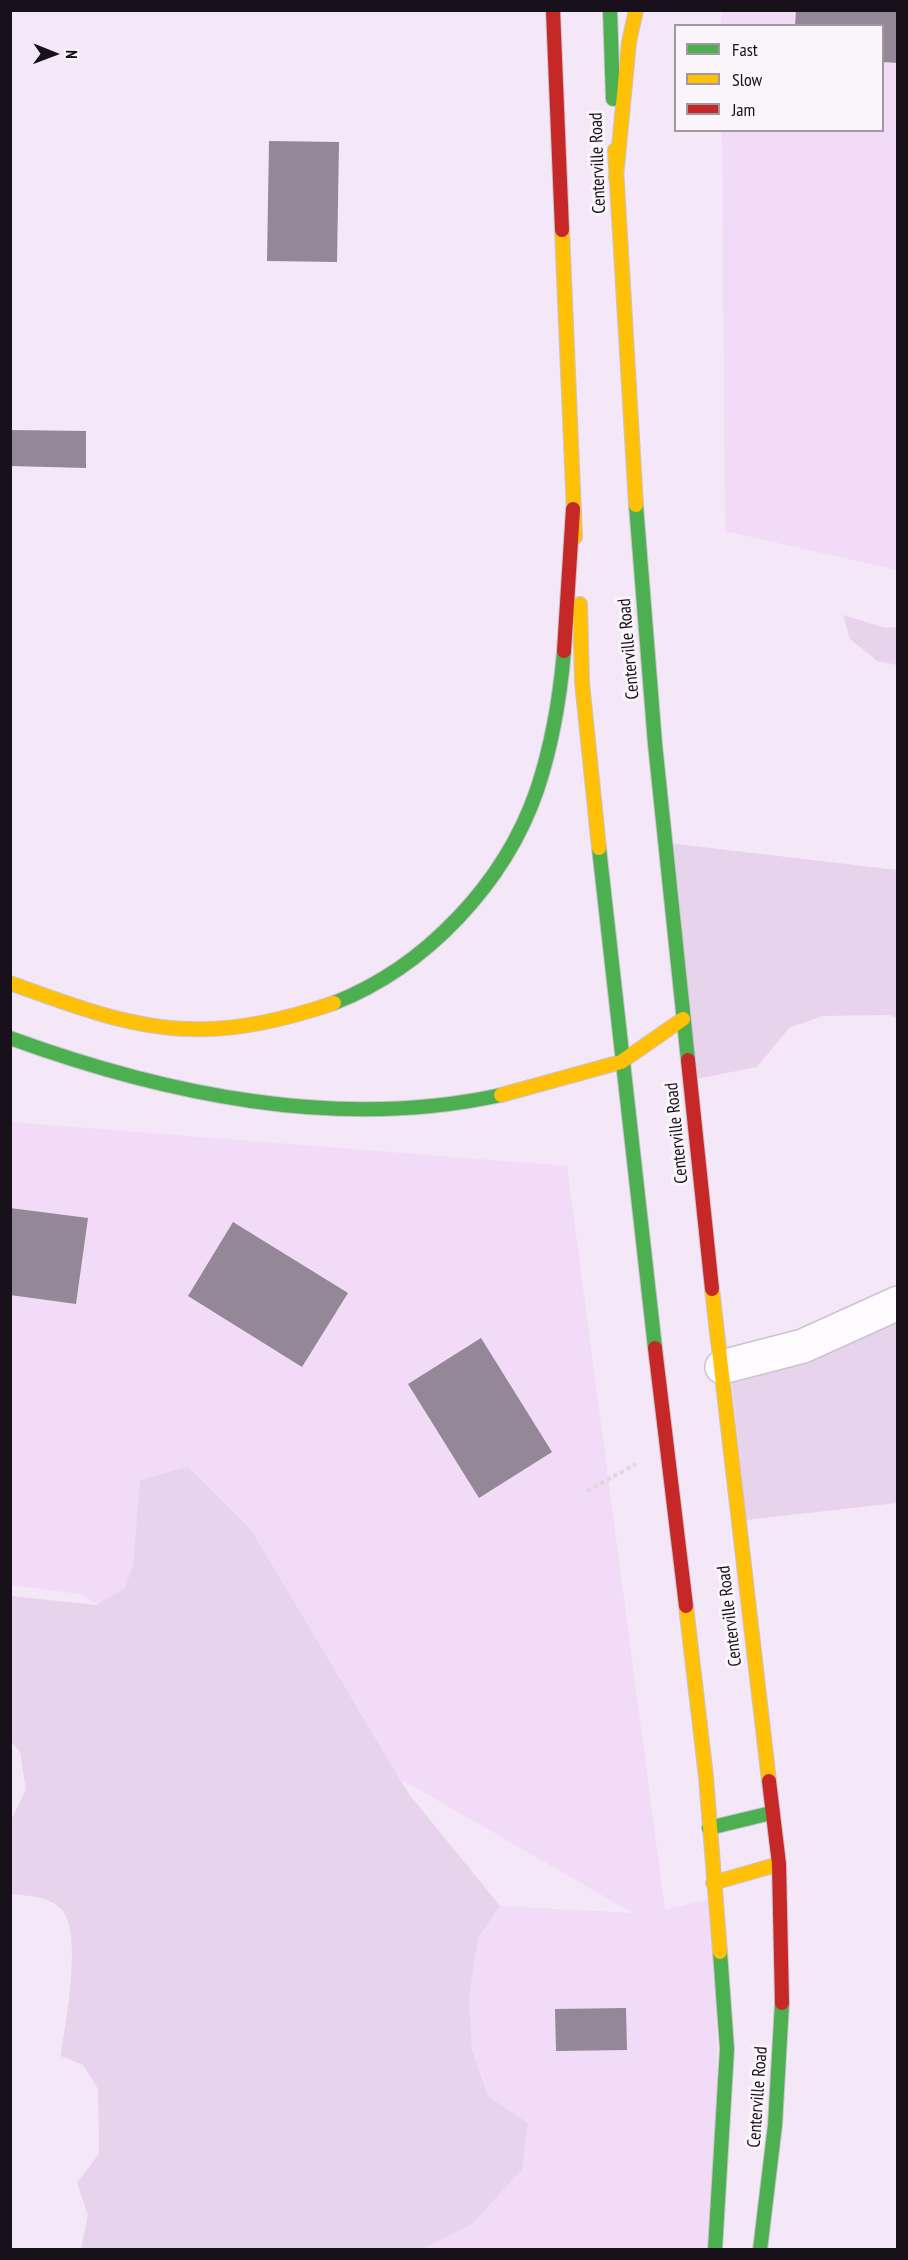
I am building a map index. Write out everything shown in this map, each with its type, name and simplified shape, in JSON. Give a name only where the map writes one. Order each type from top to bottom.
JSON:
[{"type":"main road","name":"Centerville Road","points":[[553,10],[573,509],[581,617],[582,682],[621,1062],[705,1765],[727,2049],[715,2250]]},
{"type":"main road","name":"Centerville Road","points":[[610,10],[616,178],[643,607],[683,1019],[771,1813],[779,1864],[783,1993],[775,2126],[760,2250]]},
{"type":"main road","points":[[616,178],[629,42],[636,10]]},
{"type":"main road","points":[[10,983],[78,1008],[131,1022],[186,1029],[223,1027],[303,1012],[347,997],[426,948],[492,877],[517,836],[536,792],[550,745],[560,695],[566,635],[566,601],[573,509]]},
{"type":"main road","points":[[10,1038],[72,1062],[157,1086],[248,1102],[390,1109],[482,1099],[574,1077],[621,1062],[683,1019]]},
{"type":"main road","points":[[709,1828],[771,1813]]},
{"type":"main road","points":[[713,1883],[779,1864]]},
{"type":"street","points":[[722,1367],[803,1346],[897,1303]]},
{"type":"path","points":[[587,1491],[668,1447]]},
{"type":"shaded area","points":[[721,11],[897,11],[897,570],[725,531],[722,132],[884,132],[884,24],[721,24]]},
{"type":"shaded area","points":[[843,615],[886,628],[897,627],[897,665],[877,661],[850,639]]},
{"type":"shaded area","points":[[668,843],[897,870],[897,1018],[890,1015],[822,1016],[789,1028],[757,1067],[696,1079]]},
{"type":"shaded area","points":[[11,1122],[567,1166],[665,1910],[715,1898],[719,2249],[422,2249],[471,2225],[528,2123],[488,2096],[472,2050],[469,1997],[478,1938],[500,1906],[633,1913],[80,1594],[11,1585]]},
{"type":"shaded area","points":[[897,1308],[897,1503],[746,1520],[730,1365]]},
{"type":"shaded area","points":[[188,1467],[251,1530],[408,1793],[500,1906],[478,1938],[469,1997],[472,2050],[488,2096],[528,2123],[522,2169],[471,2225],[422,2249],[81,2249],[88,2215],[77,2183],[99,2154],[98,2089],[83,2065],[61,2056],[71,1980],[71,1939],[68,1922],[62,1910],[51,1902],[38,1897],[11,1894],[11,1820],[26,1790],[20,1752],[11,1741],[11,1596],[97,1605],[125,1588],[133,1566],[140,1480]]},
{"type":"building","points":[[796,10],[898,10],[898,63],[884,62],[884,24],[795,24]]},
{"type":"building","points":[[269,141],[339,142],[337,262],[267,261]]},
{"type":"building","points":[[10,430],[86,431],[86,468],[10,466]]},
{"type":"building","points":[[10,1208],[88,1218],[76,1304],[10,1295]]},
{"type":"building","points":[[233,1222],[348,1293],[302,1367],[188,1296]]},
{"type":"building","points":[[481,1338],[552,1452],[479,1498],[408,1384]]},
{"type":"building","points":[[626,2008],[627,2050],[556,2051],[555,2009]]},
{"type":"traffic: fast","points":[[610,10],[613,99]]},
{"type":"traffic: fast","points":[[636,505],[655,744],[688,1060]]},
{"type":"traffic: fast","points":[[334,1003],[400,968],[430,944],[458,918],[483,889],[505,857],[523,824],[537,790],[547,756],[555,721],[564,651]]},
{"type":"traffic: fast","points":[[599,848],[655,1348]]},
{"type":"traffic: fast","points":[[10,1038],[129,1076],[252,1101],[314,1108],[377,1109],[439,1105],[501,1095]]},
{"type":"traffic: fast","points":[[709,1828],[771,1813]]},
{"type":"traffic: fast","points":[[715,2250],[727,2049],[720,1952]]},
{"type":"traffic: fast","points":[[760,2250],[775,2125],[782,2003]]},
{"type":"traffic: slow","points":[[616,178],[629,42],[636,10]]},
{"type":"traffic: slow","points":[[615,150],[636,505]]},
{"type":"traffic: slow","points":[[562,230],[575,537]]},
{"type":"traffic: slow","points":[[580,604],[582,682],[599,848]]},
{"type":"traffic: slow","points":[[10,983],[99,1014],[168,1028],[209,1029],[245,1026],[300,1014],[334,1003]]},
{"type":"traffic: slow","points":[[621,1062],[683,1019]]},
{"type":"traffic: slow","points":[[501,1095],[621,1062]]},
{"type":"traffic: slow","points":[[712,1289],[769,1781]]},
{"type":"traffic: slow","points":[[686,1606],[706,1777],[720,1952]]},
{"type":"traffic: slow","points":[[713,1883],[779,1864]]},
{"type":"traffic: jam","points":[[553,10],[562,230]]},
{"type":"traffic: jam","points":[[564,651],[573,509]]},
{"type":"traffic: jam","points":[[688,1060],[712,1289]]},
{"type":"traffic: jam","points":[[655,1348],[686,1606]]},
{"type":"traffic: jam","points":[[769,1781],[779,1864],[782,2003]]}]
